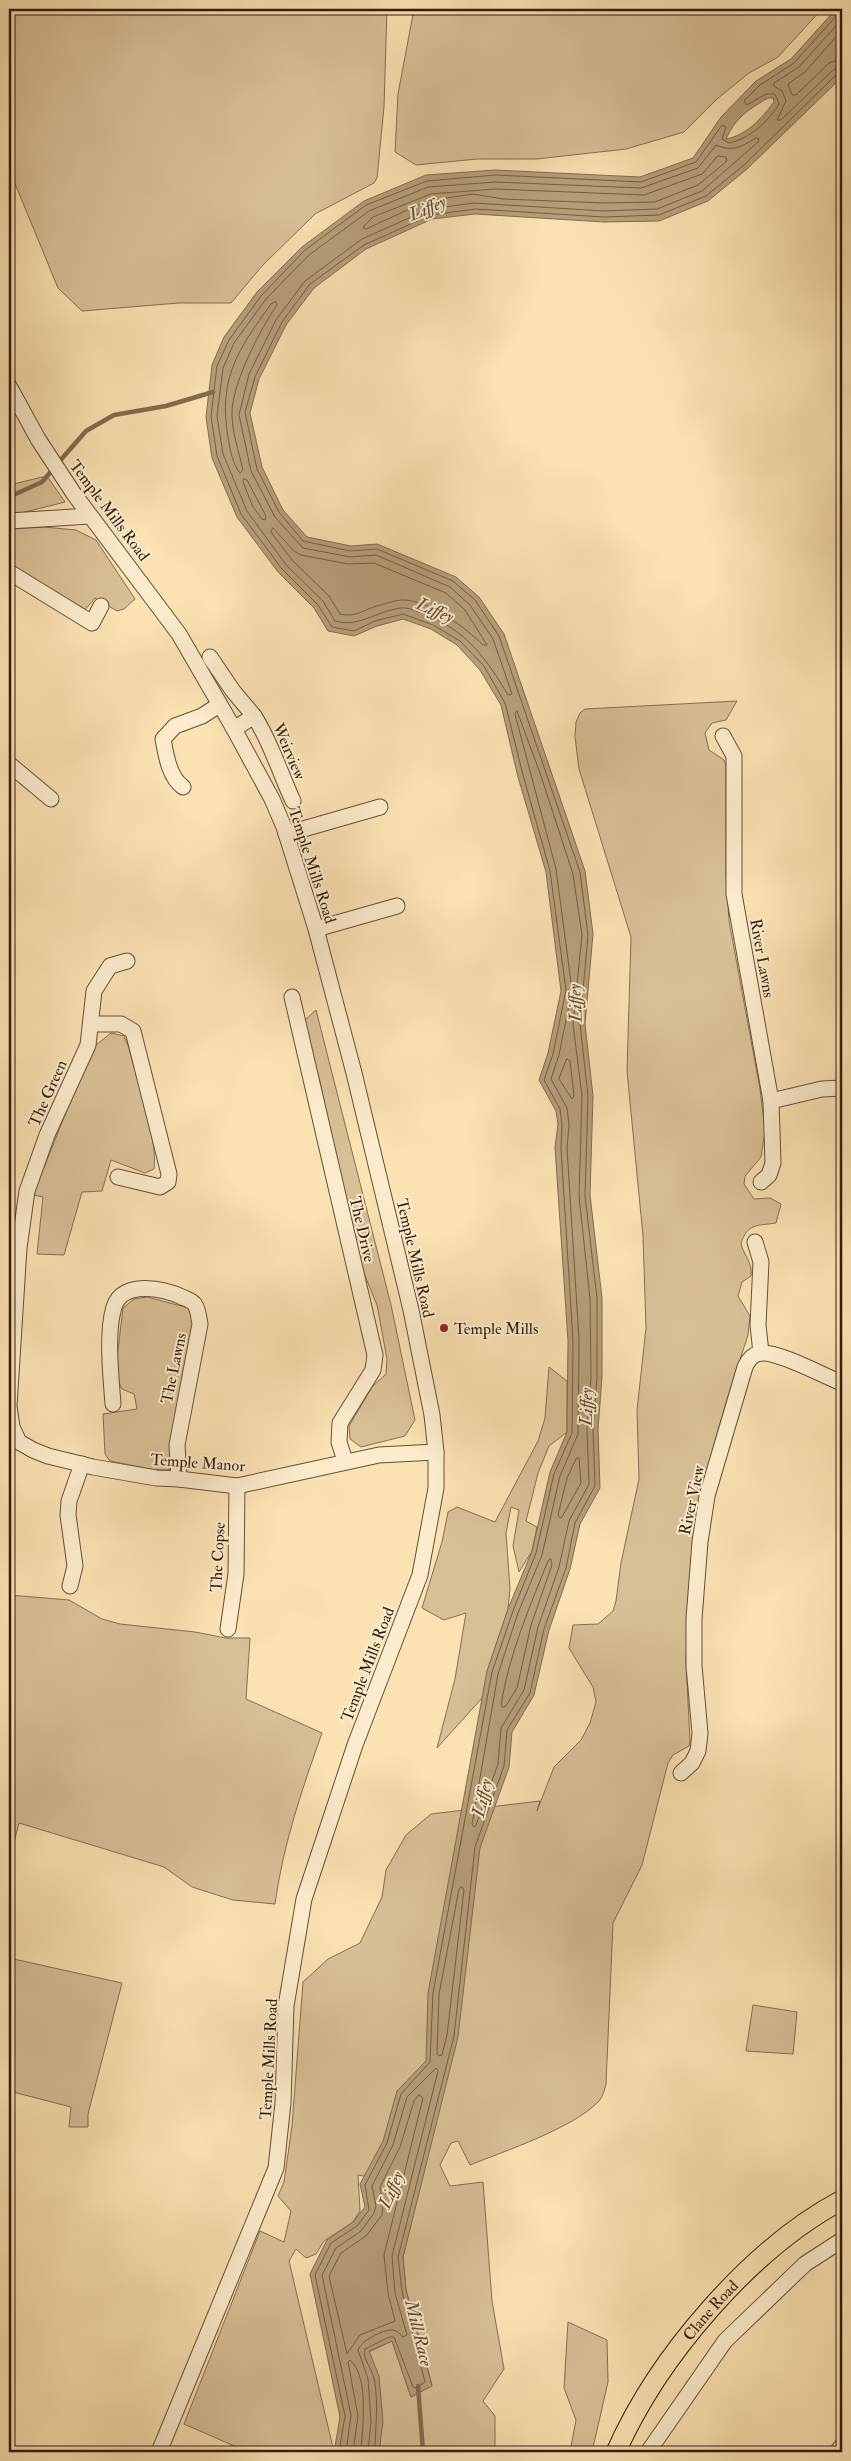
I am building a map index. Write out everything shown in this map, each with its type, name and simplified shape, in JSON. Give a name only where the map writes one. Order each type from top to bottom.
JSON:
[{"type":"main road","name":"Clane Road","points":[[616,2452],[640,2406],[661,2372],[706,2316],[746,2273],[784,2239],[812,2218],[842,2200]]},
{"type":"street","name":"Temple Mills Road","points":[[9,386],[48,456],[90,516],[142,582],[179,634],[272,799],[286,834],[316,929],[354,1073],[411,1310],[432,1415],[436,1452],[436,1488],[420,1575],[346,1771],[304,1899],[286,2006],[284,2103],[276,2168],[159,2452]]},
{"type":"street","points":[[9,521],[90,516]]},
{"type":"street","points":[[9,572],[92,623],[101,606]]},
{"type":"street","name":"Weirview","points":[[210,657],[267,736],[274,760],[293,801]]},
{"type":"street","points":[[183,787],[177,783],[166,758],[163,739],[175,726],[202,716],[219,705]]},
{"type":"street","name":"Weirview","points":[[234,729],[254,716]]},
{"type":"street","name":"River Lawns","points":[[723,736],[734,756],[734,894],[771,1101],[773,1163],[769,1175],[761,1182]]},
{"type":"street","points":[[9,764],[51,799]]},
{"type":"street","points":[[286,834],[380,807]]},
{"type":"street","points":[[316,929],[397,906]]},
{"type":"street","name":"The Green","points":[[9,1414],[14,1247],[27,1191],[47,1135],[88,1045],[94,991],[110,966],[127,961]]},
{"type":"street","name":"The Drive","points":[[292,997],[375,1355],[373,1370],[340,1424],[339,1442],[345,1461]]},
{"type":"street","points":[[91,1024],[121,1024],[133,1031],[169,1174],[168,1182],[160,1187],[118,1177]]},
{"type":"street","points":[[771,1101],[822,1089],[842,1088]]},
{"type":"street","points":[[755,1242],[761,1262],[758,1325],[761,1353],[774,1354],[842,1383]]},
{"type":"street","name":"The Lawns","points":[[113,1404],[111,1342],[114,1306],[123,1295],[144,1288],[168,1291],[196,1305],[200,1324],[177,1445],[179,1479]]},
{"type":"street","name":"River View","points":[[681,1773],[692,1763],[698,1751],[700,1733],[694,1666],[694,1619],[699,1555],[707,1496],[745,1366],[748,1360],[761,1353]]},
{"type":"street","name":"Temple Manor","points":[[9,1414],[12,1427],[20,1442],[48,1456],[156,1478],[237,1486],[379,1455],[436,1452]]},
{"type":"street","points":[[70,1586],[75,1566],[68,1515],[69,1501],[82,1464]]},
{"type":"street","name":"The Copse","points":[[228,1628],[236,1574],[237,1486]]},
{"type":"street","points":[[648,2452],[725,2341],[805,2264],[842,2240]]},
{"type":"street","points":[[837,2452],[842,2446]]},
{"type":"shaded area","points":[[9,9],[387,9],[384,107],[377,178],[374,183],[315,214],[262,266],[231,303],[179,303],[82,311],[58,288],[9,169]]},
{"type":"shaded area","points":[[414,9],[822,9],[778,57],[749,73],[717,99],[684,132],[626,149],[537,159],[477,159],[416,165],[395,152],[398,94]]},
{"type":"shaded area","points":[[47,476],[65,502],[9,516],[9,485]]},
{"type":"shaded area","points":[[44,527],[76,530],[96,540],[135,599],[124,609],[117,611],[95,598],[84,611],[9,566],[9,529]]},
{"type":"shaded area","points":[[737,701],[726,720],[712,723],[705,733],[709,750],[724,760],[726,766],[726,874],[729,921],[760,1089],[765,1131],[761,1157],[745,1176],[744,1184],[754,1199],[770,1198],[781,1204],[776,1223],[758,1225],[750,1229],[741,1243],[751,1267],[751,1276],[742,1282],[738,1296],[750,1316],[748,1335],[704,1481],[689,1590],[686,1662],[690,1741],[689,1746],[673,1755],[668,1763],[642,1865],[613,1923],[605,2089],[600,2100],[587,2112],[556,2130],[470,2165],[458,2141],[451,2143],[440,2165],[450,2186],[483,2182],[492,2301],[504,2369],[483,2401],[495,2416],[495,2447],[492,2452],[379,2452],[382,2425],[380,2389],[369,2352],[392,2341],[411,2397],[432,2385],[406,2290],[403,2257],[420,2187],[358,2175],[360,2211],[353,2222],[324,2241],[316,2254],[306,2258],[296,2249],[289,2261],[334,2452],[248,2452],[184,2424],[260,2231],[284,2242],[291,2211],[278,2196],[284,2182],[292,2126],[303,1982],[328,1959],[360,1943],[382,1897],[386,1870],[406,1835],[431,1814],[540,1801],[537,1811],[554,1767],[581,1740],[590,1723],[596,1702],[593,1687],[569,1648],[573,1625],[598,1624],[613,1611],[616,1601],[621,1563],[639,1479],[637,1410],[646,1328],[643,1236],[627,1071],[631,937],[579,769],[575,737],[576,722],[580,713],[585,709]]},
{"type":"shaded area","points":[[316,1010],[391,1305],[415,1420],[405,1436],[361,1447],[350,1439],[349,1426],[372,1387],[386,1374],[387,1359],[377,1305],[354,1249],[320,1082],[304,1027],[305,1020]]},
{"type":"shaded area","points":[[111,1033],[124,1036],[129,1048],[150,1126],[153,1142],[154,1169],[145,1173],[111,1160],[102,1191],[82,1192],[64,1255],[37,1254],[43,1197],[33,1195],[75,1090],[96,1045]]},
{"type":"shaded area","points":[[147,1297],[189,1308],[193,1316],[195,1331],[169,1470],[156,1470],[110,1461],[105,1454],[103,1414],[137,1409],[134,1394],[122,1389],[115,1375],[123,1308],[134,1299]]},
{"type":"shaded area","points":[[549,1367],[567,1381],[567,1432],[549,1446],[538,1473],[526,1521],[537,1527],[532,1551],[519,1572],[513,1546],[519,1510],[511,1507],[506,1533],[510,1589],[508,1609],[489,1666],[483,1697],[437,1748],[455,1679],[466,1613],[444,1620],[422,1608],[442,1542],[448,1512],[457,1507],[495,1522],[538,1441],[545,1418]]},
{"type":"shaded area","points":[[9,1595],[69,1600],[102,1619],[120,1624],[195,1632],[226,1638],[250,1638],[246,1699],[322,1733],[300,1796],[288,1839],[275,1904],[233,1900],[192,1887],[164,1867],[19,1823],[9,1862]]},
{"type":"shaded area","points":[[9,1958],[122,1983],[88,2114],[88,2127],[69,2127],[71,2107],[9,2091]]},
{"type":"shaded area","points":[[753,2005],[797,2012],[793,2054],[746,2051]]},
{"type":"shaded area","points":[[568,2322],[607,2340],[608,2382],[592,2452],[570,2452],[576,2420],[564,2388]]},
{"type":"water","name":"Liffey","points":[[836,9],[842,9],[842,77],[747,169],[708,201],[659,221],[604,222],[475,214],[432,219],[366,249],[314,288],[286,325],[259,379],[250,413],[262,467],[283,510],[307,537],[351,546],[377,544],[456,577],[479,597],[504,634],[585,871],[593,934],[585,1024],[593,1096],[590,1195],[602,1298],[602,1377],[598,1429],[600,1488],[580,1524],[570,1569],[549,1630],[534,1695],[512,1732],[509,1767],[480,1848],[458,2037],[403,2257],[406,2290],[432,2386],[411,2397],[392,2341],[369,2351],[379,2376],[383,2422],[379,2452],[334,2452],[340,2417],[310,2274],[327,2240],[353,2222],[365,2207],[360,2184],[383,2141],[397,2091],[426,2061],[428,1993],[487,1671],[508,1609],[532,1551],[550,1472],[567,1432],[568,1341],[555,1147],[558,1124],[556,1111],[539,1080],[548,1053],[561,991],[546,872],[518,777],[501,705],[480,670],[457,645],[431,629],[403,619],[377,626],[354,636],[328,631],[314,608],[278,572],[237,517],[212,458],[206,417],[212,365],[224,337],[257,292],[302,247],[364,201],[426,175],[495,170],[640,177],[693,158],[721,117],[756,81],[791,59]],"holes":[[[768,98],[773,98],[774,102],[753,125],[741,134],[726,139],[734,125],[743,115]]]},
{"type":"waterway","points":[[58,463],[86,431],[114,415],[166,406],[213,392]]},
{"type":"waterway","points":[[9,497],[42,482],[53,469]]},
{"type":"waterway","name":"Mill Race","points":[[418,2386],[423,2452]]},
{"type":"place","name":"Temple Mills","points":[[444,1328]]}]
